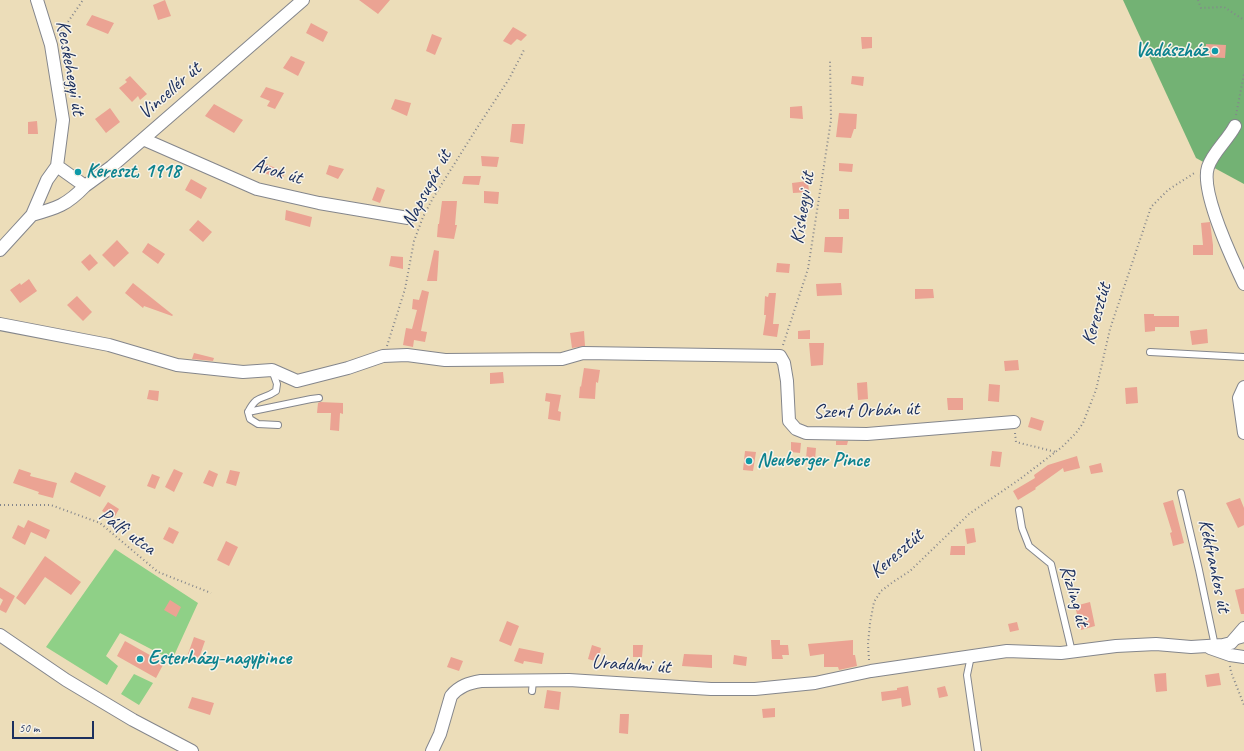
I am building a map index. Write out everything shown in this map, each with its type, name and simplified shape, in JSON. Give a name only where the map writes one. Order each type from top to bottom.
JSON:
[{"type":"street","name":"Kecskehegyi út","points":[[37,0],[51,45],[63,120],[57,166]]},
{"type":"street","name":"Vincellér út","points":[[32,215],[58,208],[75,196],[85,186],[111,168],[303,0]]},
{"type":"street","points":[[1235,126],[1209,165],[1207,175],[1211,198],[1224,239],[1244,284]]},
{"type":"street","name":"Árok út","points":[[143,139],[257,189],[319,203],[408,218]]},
{"type":"street","points":[[0,250],[32,215],[47,180],[57,166],[85,186]]},
{"type":"street","points":[[0,324],[109,345],[177,365],[243,372],[272,370],[297,381],[348,368],[383,356],[407,354],[445,360],[562,359],[583,353],[780,356]]},
{"type":"street","name":"Szent Orbán út","points":[[780,356],[784,363],[787,381],[789,421],[796,429],[806,433],[867,434],[1014,422]]},
{"type":"street","points":[[1244,387],[1241,391],[1239,400],[1244,432]]},
{"type":"street","points":[[1230,649],[1244,628]]},
{"type":"street","points":[[0,636],[66,680],[133,720],[192,751]]},
{"type":"street","points":[[870,671],[1007,651],[1040,653],[1072,652],[1116,646],[1156,644],[1191,647],[1210,646],[1230,649],[1244,658]]},
{"type":"street","name":"Uradalmi út","points":[[432,751],[440,734],[448,703],[454,692],[468,684],[481,681],[532,686],[569,680],[710,689],[755,689],[815,683],[870,671]]},
{"type":"lane","points":[[1150,352],[1244,357]]},
{"type":"lane","points":[[272,370],[277,384],[276,391],[269,396],[261,397],[254,401],[248,412],[250,419],[258,424],[278,424]]},
{"type":"lane","points":[[248,412],[311,398],[319,398]]},
{"type":"lane","name":"Kékfrankos út","points":[[1181,493],[1199,570],[1210,646]]},
{"type":"lane","name":"Rizling út","points":[[1019,510],[1022,528],[1029,546],[1052,564],[1072,652]]},
{"type":"lane","points":[[1230,649],[1244,639]]},
{"type":"lane","points":[[971,656],[967,675],[978,751]]},
{"type":"path","points":[[51,45],[83,0]]},
{"type":"path","points":[[1198,0],[1201,8],[1224,7],[1244,20]]},
{"type":"path","name":"Napsugár út","points":[[383,356],[405,289],[414,241],[423,217],[458,158],[509,79],[525,48]]},
{"type":"path","name":"Kishegyi út","points":[[780,356],[808,269],[831,120],[830,60]]},
{"type":"path","points":[[1235,126],[1244,74]]},
{"type":"path","name":"Keresztút","points":[[870,671],[868,644],[870,623],[874,602],[881,591],[910,571],[969,514],[1056,452],[1076,433],[1088,414],[1096,390],[1110,329],[1150,207],[1175,185],[1192,173],[1209,165]]},
{"type":"path","points":[[1014,422],[1016,442],[1056,452]]},
{"type":"path","name":"Pálfi utca","points":[[0,505],[51,505],[100,523],[158,572],[211,593]]},
{"type":"path","points":[[1230,649],[1231,672],[1244,705]]},
{"type":"green space","points":[[1123,0],[1244,0],[1244,184],[1196,158]]},
{"type":"green space","points":[[115,549],[198,603],[172,660],[120,633],[106,656],[118,666],[107,685],[46,647]]},
{"type":"green space","points":[[134,674],[153,683],[139,705],[121,694]]},
{"type":"building","points":[[165,0],[171,16],[158,20],[153,5]]},
{"type":"building","points":[[359,0],[390,0],[378,14]]},
{"type":"building","points":[[92,15],[114,23],[108,34],[86,25]]},
{"type":"building","points":[[311,23],[328,32],[323,42],[306,33]]},
{"type":"building","points":[[513,27],[527,35],[521,41],[517,39],[511,45],[503,41]]},
{"type":"building","points":[[432,34],[442,38],[435,55],[426,51]]},
{"type":"building","points":[[861,37],[872,37],[872,48],[862,49]]},
{"type":"building","name":"Vadászház","points":[[1206,44],[1226,45],[1225,58],[1205,57]]},
{"type":"building","points":[[291,56],[305,62],[298,76],[283,68]]},
{"type":"building","points":[[130,76],[147,94],[140,100],[138,96],[132,102],[119,88],[127,82],[125,80]]},
{"type":"building","points":[[852,76],[864,77],[863,86],[851,84]]},
{"type":"building","points":[[266,87],[284,93],[275,109],[267,106],[270,101],[260,97]]},
{"type":"building","points":[[395,99],[411,103],[407,116],[391,109]]},
{"type":"building","points":[[214,104],[243,120],[234,133],[205,116]]},
{"type":"building","points":[[802,106],[803,119],[790,118],[790,107]]},
{"type":"building","points":[[110,108],[120,122],[106,133],[95,119]]},
{"type":"building","points":[[839,113],[857,114],[856,129],[854,129],[851,138],[836,137]]},
{"type":"building","points":[[37,121],[38,134],[28,134],[28,122]]},
{"type":"building","points":[[512,124],[525,124],[523,144],[510,142]]},
{"type":"building","points":[[481,156],[499,157],[497,167],[482,166]]},
{"type":"building","points":[[839,163],[853,164],[852,172],[839,171]]},
{"type":"building","points":[[266,164],[285,172],[282,180],[262,172]]},
{"type":"building","points":[[329,165],[344,169],[338,179],[326,174]]},
{"type":"building","points":[[464,176],[481,176],[479,185],[462,184]]},
{"type":"building","points":[[191,179],[207,188],[201,199],[185,190]]},
{"type":"building","points":[[808,181],[809,192],[793,193],[792,183]]},
{"type":"building","points":[[377,187],[385,190],[380,203],[372,200]]},
{"type":"building","points":[[484,191],[499,192],[498,204],[484,203]]},
{"type":"building","points":[[442,201],[457,201],[455,225],[457,225],[454,239],[437,237]]},
{"type":"building","points":[[839,209],[849,209],[849,219],[839,219]]},
{"type":"building","points":[[286,210],[312,217],[310,227],[285,220]]},
{"type":"building","points":[[198,220],[212,232],[203,242],[189,230]]},
{"type":"building","points":[[1210,222],[1213,255],[1193,255],[1193,245],[1203,245],[1201,223]]},
{"type":"building","points":[[825,237],[843,237],[842,253],[824,252]]},
{"type":"building","points":[[117,240],[129,253],[114,267],[102,255]]},
{"type":"building","points":[[148,243],[165,254],[158,264],[142,252]]},
{"type":"building","points":[[434,250],[439,251],[437,281],[427,281]]},
{"type":"building","points":[[90,254],[98,263],[89,271],[81,262]]},
{"type":"building","points":[[391,256],[403,257],[403,269],[389,266]]},
{"type":"building","points":[[777,263],[790,264],[789,273],[776,272]]},
{"type":"building","points":[[29,279],[37,291],[20,303],[10,290]]},
{"type":"building","points":[[133,283],[173,315],[172,316],[144,306],[143,308],[125,293]]},
{"type":"building","points":[[841,283],[842,295],[817,296],[816,284]]},
{"type":"building","points":[[915,289],[933,289],[934,298],[915,299]]},
{"type":"building","points":[[422,290],[429,292],[421,331],[427,332],[425,342],[414,340],[413,347],[403,345],[406,328],[412,329],[417,310],[412,309],[413,299],[419,300]]},
{"type":"building","points":[[769,293],[776,293],[773,324],[779,324],[777,337],[763,335],[766,315],[764,315],[765,296],[768,297]]},
{"type":"building","points":[[77,296],[92,312],[83,321],[67,305]]},
{"type":"building","points":[[1144,314],[1154,314],[1154,316],[1179,316],[1179,327],[1155,327],[1155,331],[1145,332]]},
{"type":"building","points":[[1207,329],[1208,343],[1192,345],[1190,331]]},
{"type":"building","points":[[810,330],[810,339],[798,339],[798,331]]},
{"type":"building","points":[[584,331],[585,346],[572,348],[570,333]]},
{"type":"building","points":[[809,343],[824,343],[823,365],[811,366]]},
{"type":"building","points":[[194,353],[214,358],[213,361],[192,359]]},
{"type":"building","points":[[1018,360],[1019,370],[1005,371],[1004,361]]},
{"type":"building","points":[[584,368],[600,370],[598,383],[596,382],[595,399],[579,398]]},
{"type":"building","points":[[503,372],[504,383],[490,384],[490,373]]},
{"type":"building","points":[[867,382],[868,399],[858,400],[857,383]]},
{"type":"building","points":[[989,384],[1000,385],[999,402],[988,401]]},
{"type":"building","points":[[1137,387],[1138,403],[1126,404],[1125,388]]},
{"type":"building","points":[[149,390],[159,391],[158,401],[147,399]]},
{"type":"building","points":[[546,393],[561,395],[558,411],[561,412],[560,421],[548,419],[550,402],[545,401]]},
{"type":"building","points":[[947,398],[963,398],[963,410],[948,410]]},
{"type":"building","points":[[318,403],[343,403],[343,414],[340,413],[339,431],[330,430],[331,413],[317,413]]},
{"type":"building","points":[[1031,417],[1044,421],[1041,431],[1028,427]]},
{"type":"building","points":[[836,441],[848,441],[847,445],[836,445]]},
{"type":"building","points":[[791,442],[801,443],[800,453],[791,452]]},
{"type":"building","points":[[807,447],[816,448],[815,460],[806,459]]},
{"type":"building","name":"Neuberger Pince","points":[[745,451],[756,452],[753,471],[743,470]]},
{"type":"building","points":[[992,451],[1002,452],[1000,467],[990,466]]},
{"type":"building","points":[[1077,456],[1080,468],[1064,472],[1063,468],[1035,488],[1036,489],[1018,500],[1013,491],[1035,478],[1034,475],[1048,465]]},
{"type":"building","points":[[1101,463],[1103,472],[1091,474],[1089,466]]},
{"type":"building","points":[[19,469],[31,473],[30,476],[57,483],[53,498],[38,494],[39,492],[13,483]]},
{"type":"building","points":[[174,469],[183,473],[174,492],[165,487]]},
{"type":"building","points":[[209,470],[218,474],[213,487],[203,483]]},
{"type":"building","points":[[230,470],[240,472],[236,486],[226,483]]},
{"type":"building","points":[[75,472],[106,486],[100,497],[70,482]]},
{"type":"building","points":[[152,474],[160,477],[155,489],[147,486]]},
{"type":"building","points":[[1240,498],[1244,508],[1244,525],[1238,528],[1226,503]]},
{"type":"building","points":[[1173,500],[1184,543],[1173,546],[1170,533],[1172,532],[1163,503]]},
{"type":"building","points":[[108,502],[119,509],[114,518],[102,511]]},
{"type":"building","points":[[28,520],[50,530],[46,539],[31,532],[25,545],[12,538],[18,525],[24,528]]},
{"type":"building","points":[[169,527],[179,532],[173,544],[163,539]]},
{"type":"building","points":[[974,528],[976,542],[967,544],[965,529]]},
{"type":"building","points":[[226,541],[238,547],[229,566],[217,560]]},
{"type":"building","points":[[951,546],[965,546],[965,555],[950,555]]},
{"type":"building","points":[[45,556],[81,582],[71,595],[45,577],[25,605],[16,598]]},
{"type":"building","points":[[0,587],[15,596],[6,613],[0,610],[3,600],[0,598]]},
{"type":"building","points":[[1244,588],[1244,614],[1241,614],[1235,590]]},
{"type":"building","points":[[170,600],[181,607],[176,617],[164,610]]},
{"type":"building","points":[[1090,602],[1095,626],[1081,630],[1075,606]]},
{"type":"building","points":[[507,621],[519,626],[511,646],[499,641]]},
{"type":"building","points":[[1017,622],[1019,630],[1010,632],[1008,624]]},
{"type":"building","points":[[194,637],[205,641],[199,658],[188,654]]},
{"type":"building","points":[[771,640],[780,640],[780,645],[788,645],[789,655],[782,655],[783,659],[772,659]]},
{"type":"building","points":[[853,640],[853,655],[855,655],[857,666],[839,670],[838,667],[824,667],[824,654],[810,656],[808,644]]},
{"type":"building","name":"Esterházy-nagypince","points":[[125,641],[164,663],[156,678],[117,656]]},
{"type":"building","points":[[592,645],[601,648],[598,662],[588,659]]},
{"type":"building","points":[[633,645],[643,645],[642,657],[633,657]]},
{"type":"building","points":[[519,648],[544,653],[542,664],[524,661],[523,664],[514,661]]},
{"type":"building","points":[[684,654],[712,655],[712,668],[682,666]]},
{"type":"building","points":[[734,655],[747,657],[746,666],[733,664]]},
{"type":"building","points":[[451,657],[463,661],[459,671],[447,667]]},
{"type":"building","points":[[1166,673],[1167,691],[1156,692],[1154,674]]},
{"type":"building","points":[[1219,673],[1221,685],[1207,687],[1205,675]]},
{"type":"building","points":[[908,686],[911,705],[902,707],[901,698],[882,701],[881,692],[897,690],[897,688]]},
{"type":"building","points":[[945,686],[948,696],[939,698],[937,688]]},
{"type":"building","points":[[547,690],[561,692],[559,710],[544,708]]},
{"type":"building","points":[[192,697],[214,703],[210,715],[188,708]]},
{"type":"building","points":[[775,708],[775,717],[763,718],[762,709]]},
{"type":"building","points":[[620,714],[629,714],[628,734],[619,733]]},
{"type":"place","name":"Vadászház","points":[[1215,51]]},
{"type":"place","name":"Kereszt, 1918","points":[[78,172]]},
{"type":"place","name":"Neuberger Pince","points":[[749,461]]},
{"type":"place","name":"Esterházy-nagypince","points":[[140,659]]}]
